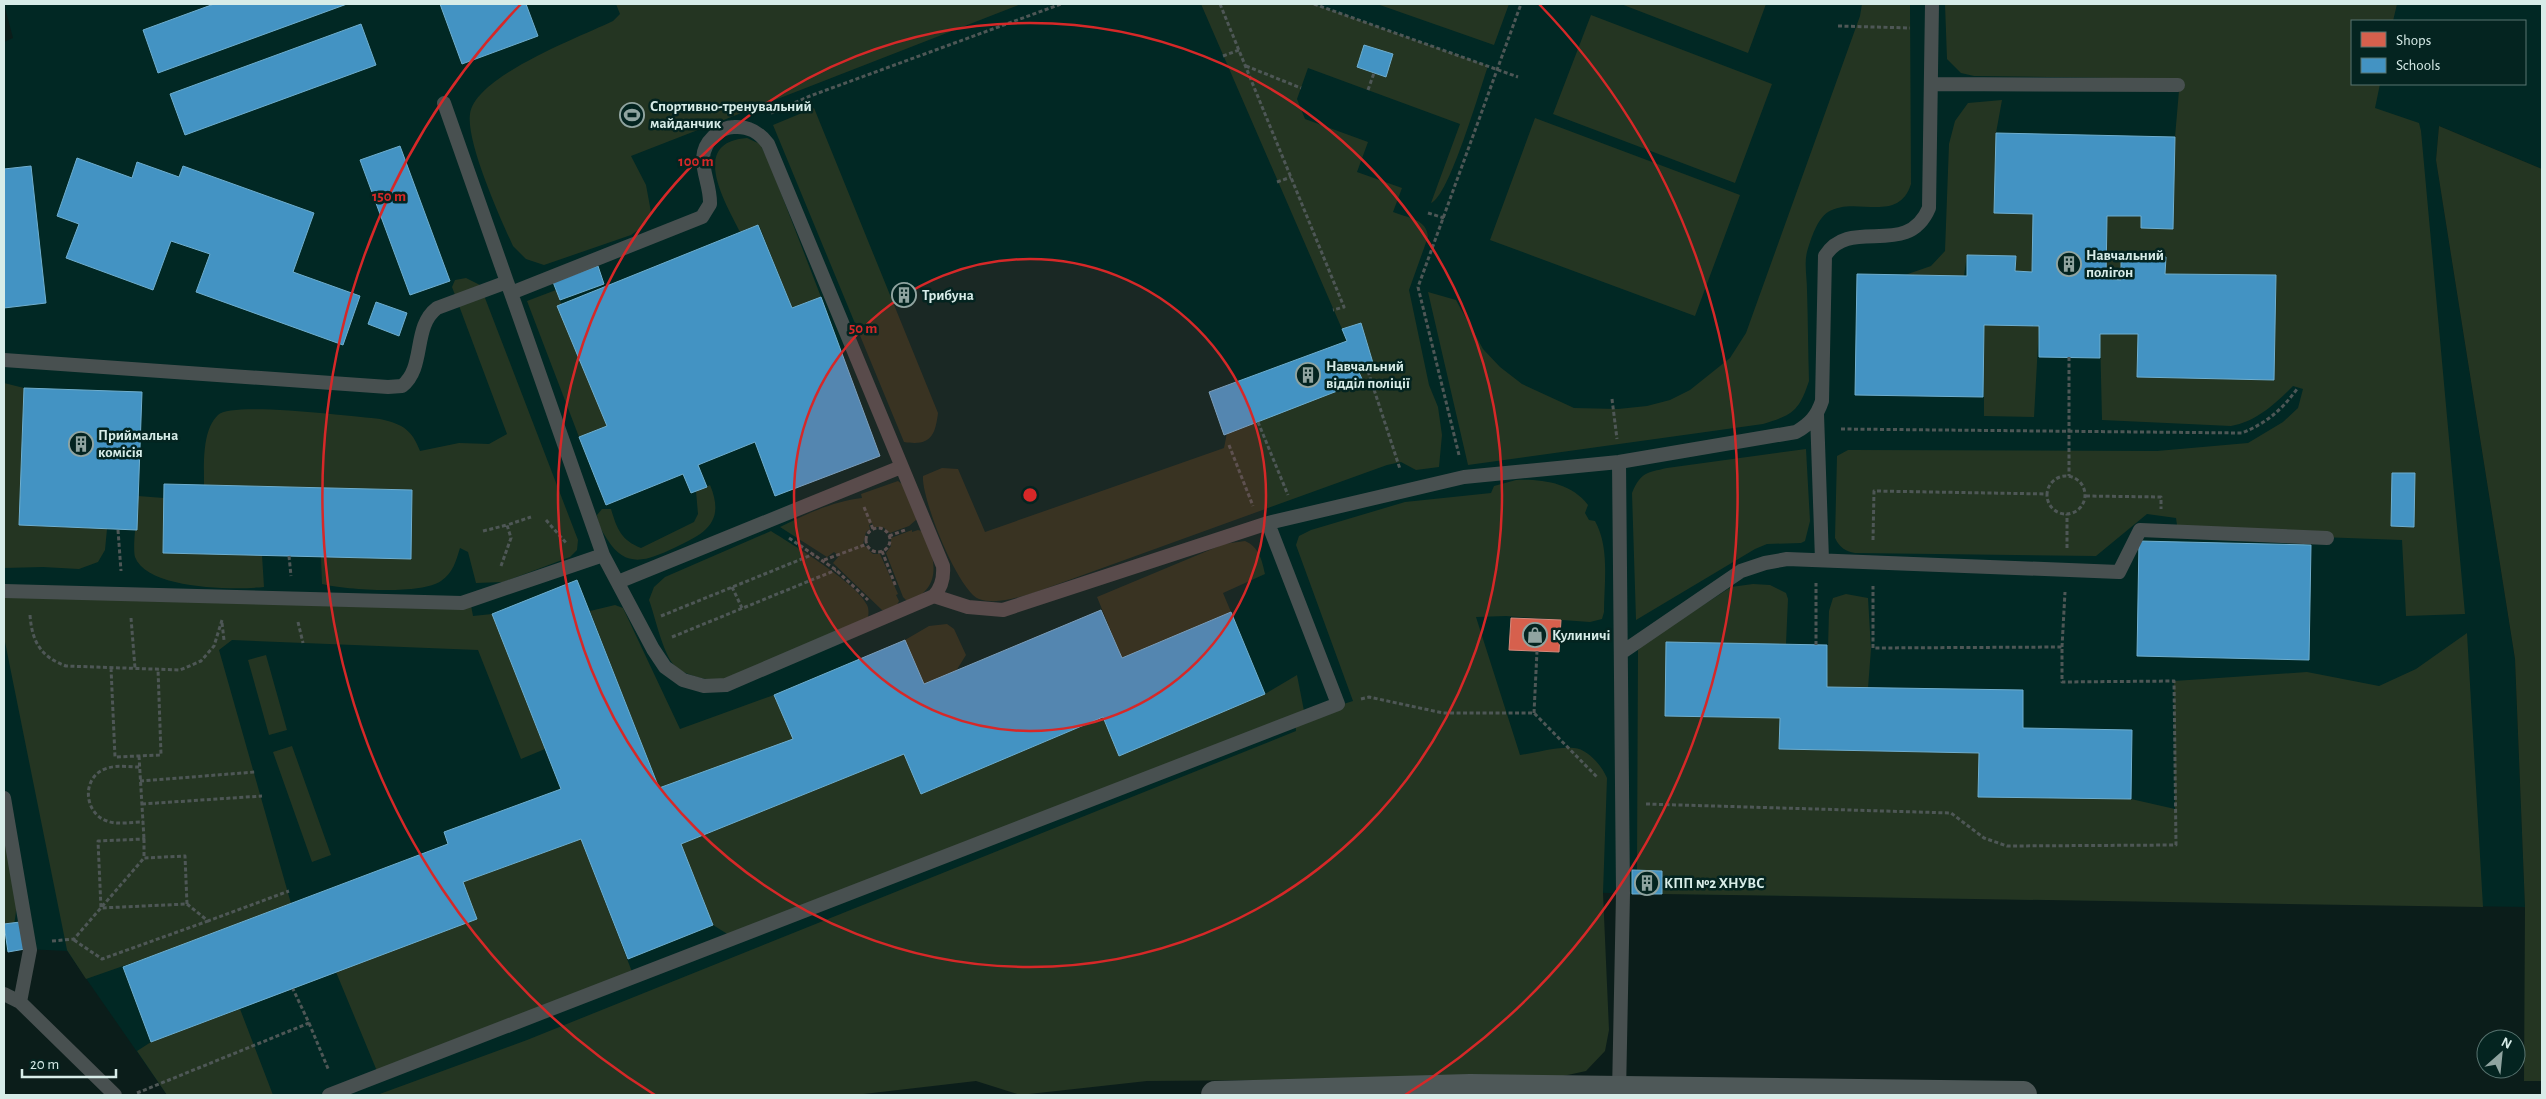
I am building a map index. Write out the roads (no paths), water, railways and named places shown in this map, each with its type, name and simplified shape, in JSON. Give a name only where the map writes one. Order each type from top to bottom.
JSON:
[{"type":"main road","points":[[1215,1095],[1470,1088],[1619,1092],[2023,1095]]},
{"type":"lane","points":[[934,596],[968,607],[1003,610],[1264,524],[1464,477],[1619,462],[1796,432],[1808,425],[1817,414],[1822,401],[1825,256],[1831,247],[1839,241],[1902,234],[1914,230],[1924,221],[1929,208],[1932,4]]},
{"type":"lane","points":[[1932,84],[2178,85]]},
{"type":"lane","points":[[4,360],[388,387],[402,386],[412,375],[428,315],[437,308],[509,288],[702,217],[710,204],[702,160],[707,144],[725,129],[740,127],[756,131],[768,144],[943,566],[942,582],[934,596],[726,685],[704,686],[683,680],[665,667],[651,646],[603,555],[509,288],[444,103]]},
{"type":"lane","points":[[1817,414],[1820,560]]},
{"type":"lane","points":[[1619,462],[1622,803],[1619,1092]]},
{"type":"lane","points":[[618,582],[901,466]]},
{"type":"lane","points":[[334,1094],[1338,704],[1264,524]]},
{"type":"lane","points":[[1621,653],[1741,571],[1765,563],[1787,559],[2119,572],[2140,530],[2327,538]]},
{"type":"lane","points":[[4,591],[223,598],[462,602],[603,555]]},
{"type":"lane","points":[[4,798],[30,950],[20,1002]]},
{"type":"lane","points":[[4,994],[20,1002],[115,1095]]},
{"type":"place","name":"Спортивно-тренувальний майданчик","points":[[632,115]]},
{"type":"place","name":"Навчальний полігон","points":[[2069,264]]},
{"type":"place","name":"Трибуна","points":[[904,295]]},
{"type":"place","name":"Навчальний відділ поліції","points":[[1308,375]]},
{"type":"place","name":"Приймальна комісія","points":[[81,444]]},
{"type":"place","name":"Кулиничі","points":[[1535,635]]},
{"type":"place","name":"КПП №2 ХНУВС","points":[[1647,883]]}]
